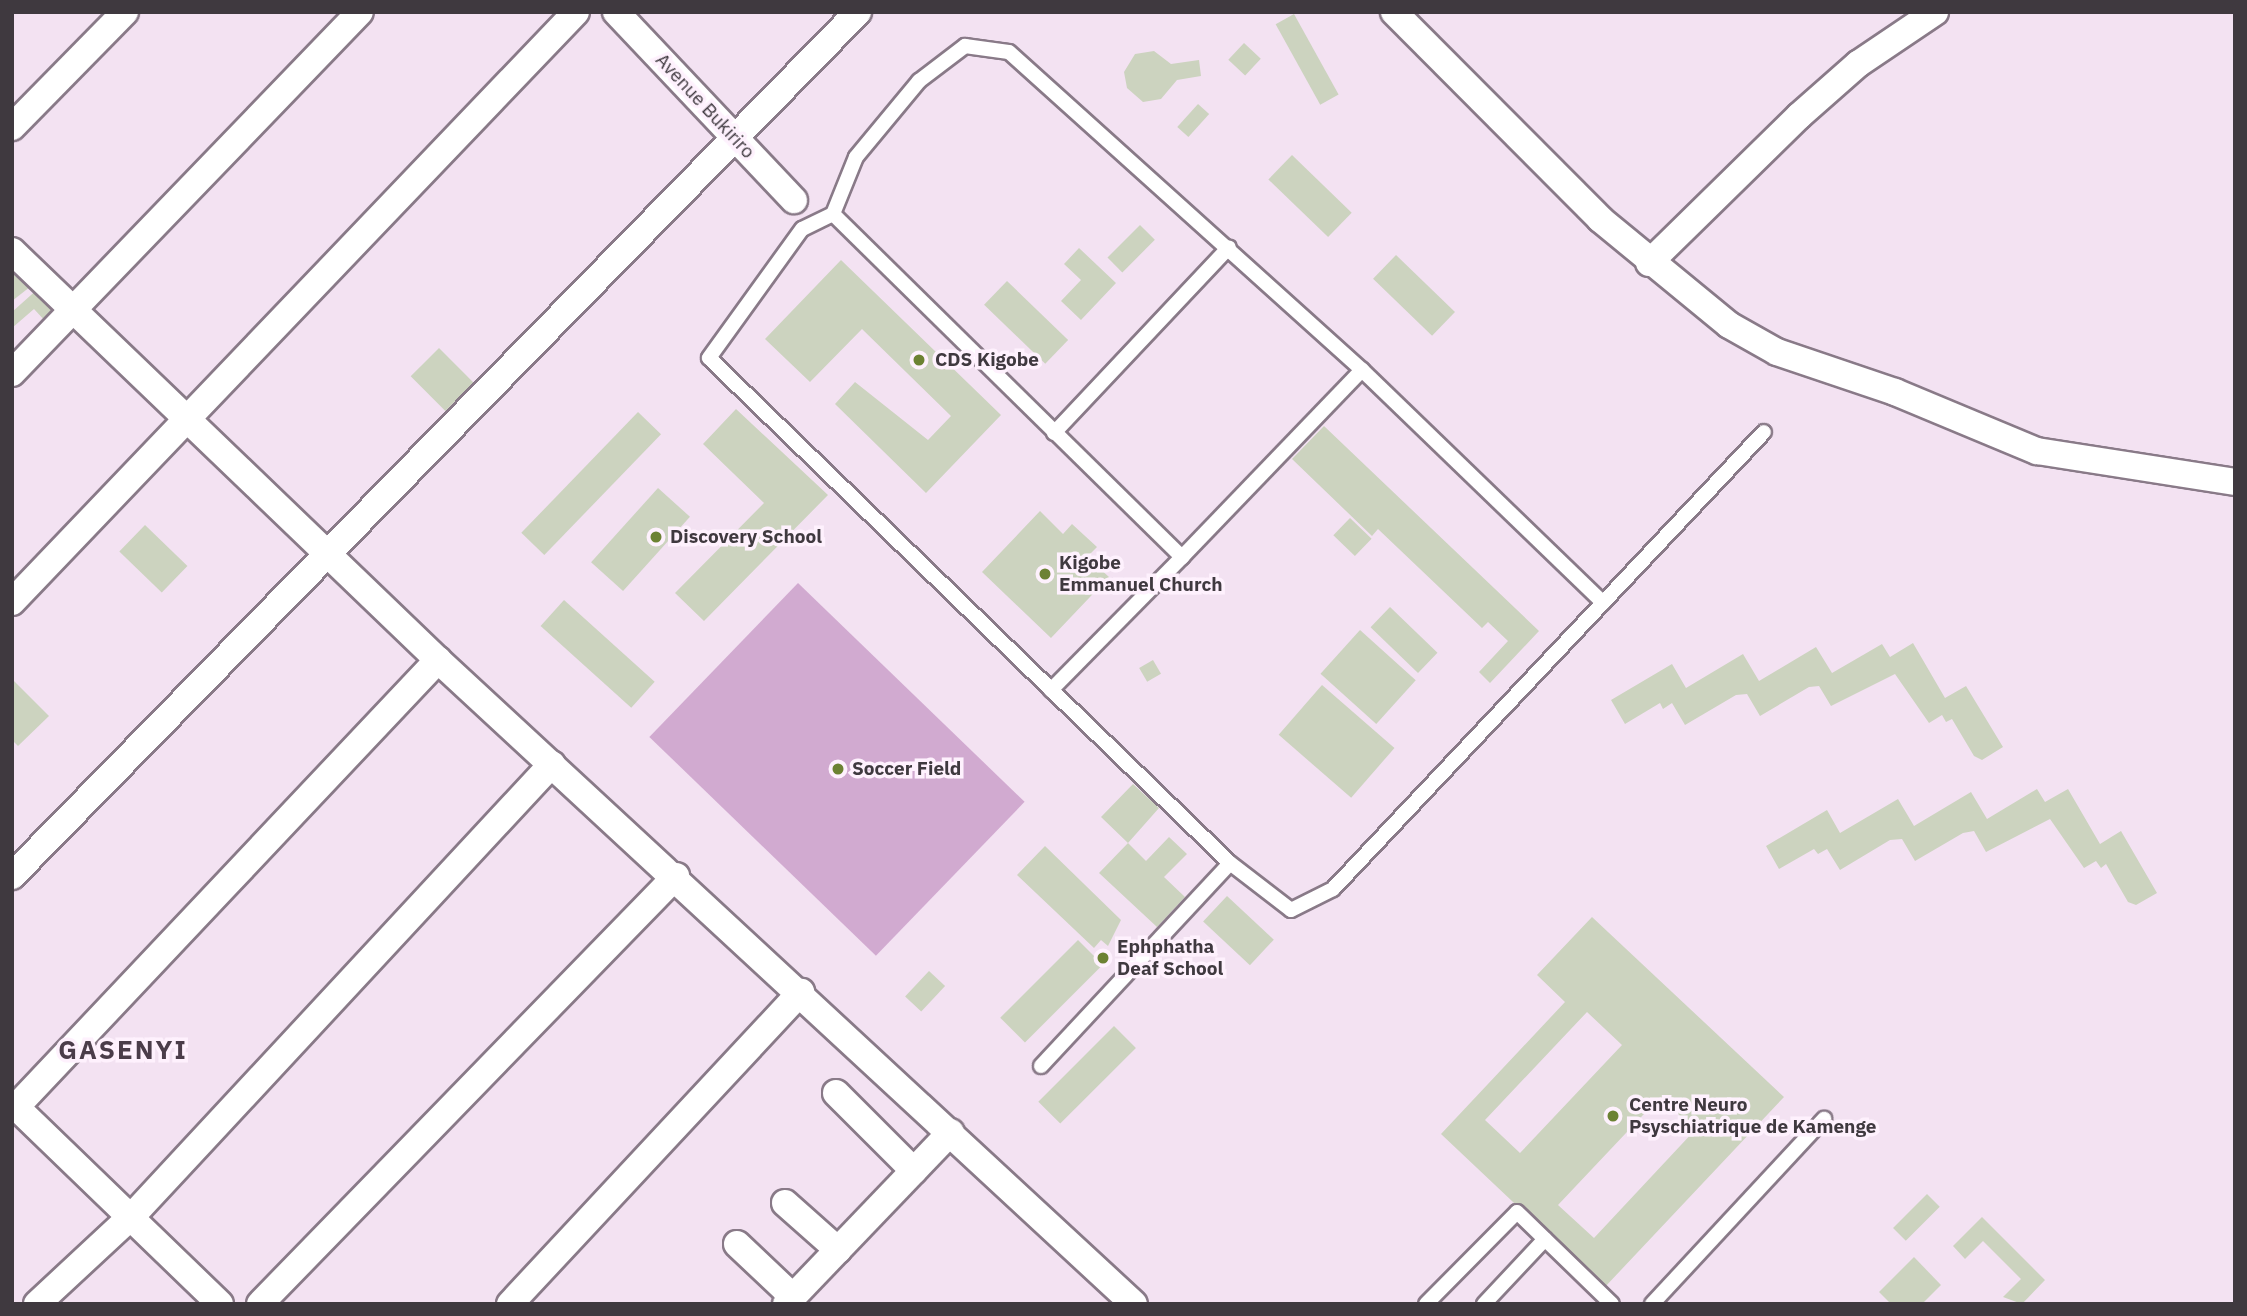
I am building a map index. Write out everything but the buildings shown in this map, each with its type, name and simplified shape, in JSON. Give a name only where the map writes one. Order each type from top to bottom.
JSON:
[{"type":"street","points":[[12,127],[125,12]]},
{"type":"street","points":[[12,373],[360,12]]},
{"type":"street","points":[[12,602],[186,416],[576,12]]},
{"type":"street","name":"Avenue Bukiriro","points":[[616,12],[794,200]]},
{"type":"street","points":[[12,876],[859,12]]},
{"type":"street","points":[[1394,12],[1648,263],[1690,299],[1777,352],[1895,392],[1975,429],[2037,452],[2235,482]]},
{"type":"street","points":[[1648,263],[1799,116],[1858,64],[1935,12]]},
{"type":"street","points":[[12,251],[330,552],[438,660],[676,876],[1135,1304]]},
{"type":"street","points":[[220,1304],[134,1214],[14,1105],[438,660]]},
{"type":"street","points":[[37,1304],[134,1214],[552,764]]},
{"type":"street","points":[[260,1304],[676,876]]},
{"type":"street","points":[[510,1304],[801,992]]},
{"type":"street","points":[[836,1093],[914,1171]]},
{"type":"street","points":[[737,1244],[789,1301],[951,1132]]},
{"type":"street","points":[[785,1203],[838,1250]]},
{"type":"lane","points":[[1603,603],[1362,370],[1229,247],[1009,52],[965,46],[919,81],[856,157],[833,214],[802,229],[709,358],[1230,863],[1291,910],[1333,889],[1603,603],[1764,432]]},
{"type":"lane","points":[[794,200],[802,229]]},
{"type":"lane","points":[[833,214],[1182,557]]},
{"type":"lane","points":[[1054,433],[1229,247]]},
{"type":"lane","points":[[1051,690],[1362,370]]},
{"type":"lane","points":[[1041,1066],[1230,863]]},
{"type":"lane","points":[[1652,1304],[1824,1119]]},
{"type":"lane","points":[[1426,1304],[1517,1212],[1612,1304]]},
{"type":"lane","points":[[1484,1304],[1545,1239]]},
{"type":"shaded area","name":"Soccer Field","points":[[798,583],[1025,802],[876,956],[649,737]]},
{"type":"place","name":"CDS Kigobe","points":[[919,360]]},
{"type":"place","name":"Discovery School","points":[[656,537]]},
{"type":"place","name":"Kigobe Emmanuel Church","points":[[1045,574]]},
{"type":"place","name":"Soccer Field","points":[[838,769]]},
{"type":"place","name":"Ephphatha Deaf School","points":[[1103,958]]},
{"type":"place","name":"Centre Neuro Psyschiatrique de Kamenge","points":[[1613,1116]]},
{"type":"district","name":"GASENYI","points":[[123,1050]]}]
